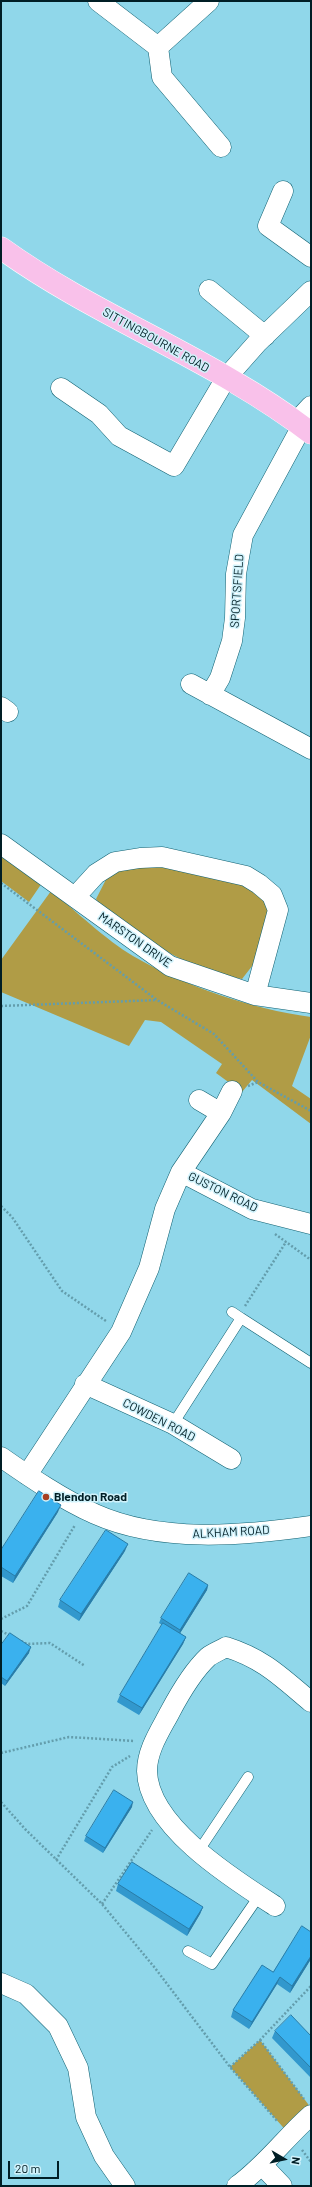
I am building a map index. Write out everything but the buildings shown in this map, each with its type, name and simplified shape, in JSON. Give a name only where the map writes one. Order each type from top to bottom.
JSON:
[{"type":"highway","name":"SITTINGBOURNE ROAD","points":[[1,248],[21,262],[89,303],[226,378],[303,427]]},
{"type":"street","points":[[98,1],[158,47],[162,77],[221,147]]},
{"type":"street","points":[[158,47],[208,1]]},
{"type":"street","points":[[283,191],[268,226],[311,257]]},
{"type":"street","points":[[209,290],[265,336]]},
{"type":"street","points":[[61,388],[99,414],[119,436],[174,466],[226,378],[265,336],[311,291]]},
{"type":"street","name":"SPORTSFIELD","points":[[210,695],[220,678],[232,641],[236,574],[243,535],[303,427],[311,406]]},
{"type":"street","points":[[191,684],[311,749]]},
{"type":"street","name":"MARSTON DRIVE","points":[[1,844],[170,966],[255,995],[311,1003]]},
{"type":"street","points":[[75,897],[96,874],[115,862],[140,858],[162,857],[246,876],[259,884],[272,895],[278,910],[255,995]]},
{"type":"street","points":[[27,1475],[85,1384],[121,1332],[149,1268],[164,1209],[181,1172],[221,1113],[232,1091]]},
{"type":"street","points":[[199,1100],[221,1113]]},
{"type":"street","name":"GUSTON ROAD","points":[[181,1172],[252,1209],[311,1224]]},
{"type":"street","name":"COWDEN ROAD","points":[[85,1384],[173,1424],[231,1459]]},
{"type":"street","name":"ALKHAM ROAD","points":[[1,1458],[85,1509],[125,1525],[166,1533],[214,1535],[311,1526]]},
{"type":"street","points":[[267,1901],[198,1852],[162,1814],[151,1795],[147,1771],[153,1742],[180,1695],[208,1657],[226,1647],[249,1654],[271,1668],[311,1702]]},
{"type":"street","points":[[1,1983],[26,1994],[58,2026],[78,2068],[86,2117],[104,2156],[125,2186]]},
{"type":"street","points":[[237,2186],[263,2166],[309,2108]]},
{"type":"street","points":[[263,2166],[282,2186]]},
{"type":"lane","points":[[173,1424],[238,1315],[311,1363]]},
{"type":"lane","points":[[198,1852],[248,1777]]},
{"type":"lane","points":[[188,1950],[212,1964],[267,1901]]},
{"type":"path","points":[[1,883],[157,1000],[214,1034],[258,1082],[311,1111]]},
{"type":"path","points":[[1,1006],[157,1000]]},
{"type":"path","points":[[1,1206],[12,1217],[62,1291],[121,1332]]},
{"type":"path","points":[[238,1315],[286,1242]]},
{"type":"path","points":[[1,1619],[27,1606],[85,1509]]},
{"type":"path","points":[[1,1631],[27,1644],[50,1644],[85,1666]]},
{"type":"path","points":[[1,1753],[69,1736],[153,1742]]},
{"type":"path","points":[[56,1860],[112,1766],[153,1742]]},
{"type":"path","points":[[1,1802],[56,1860],[102,1904],[155,1968],[230,2067],[289,2134],[311,2162]]},
{"type":"path","points":[[102,1904],[162,1814]]},
{"type":"path","points":[[230,2067],[260,2040],[311,1986]]},
{"type":"path","points":[[260,2040],[309,2108]]},
{"type":"shaded area","points":[[1,854],[42,883],[29,902],[1,881]]},
{"type":"shaded area","points":[[162,857],[272,895],[256,961],[242,979],[213,972],[186,962],[114,918],[104,910],[96,899],[115,862]]},
{"type":"shaded area","points":[[51,891],[112,942],[153,967],[219,995],[265,1008],[311,1017],[311,1035],[292,1086],[311,1099],[311,1124],[252,1080],[242,1092],[216,1073],[222,1064],[161,1022],[145,1020],[129,1046],[1,992],[1,960]]},
{"type":"shaded area","points":[[260,2040],[311,2108],[289,2134],[230,2067]]},
{"type":"place","name":"Blendon Road","points":[[46,1497]]}]
